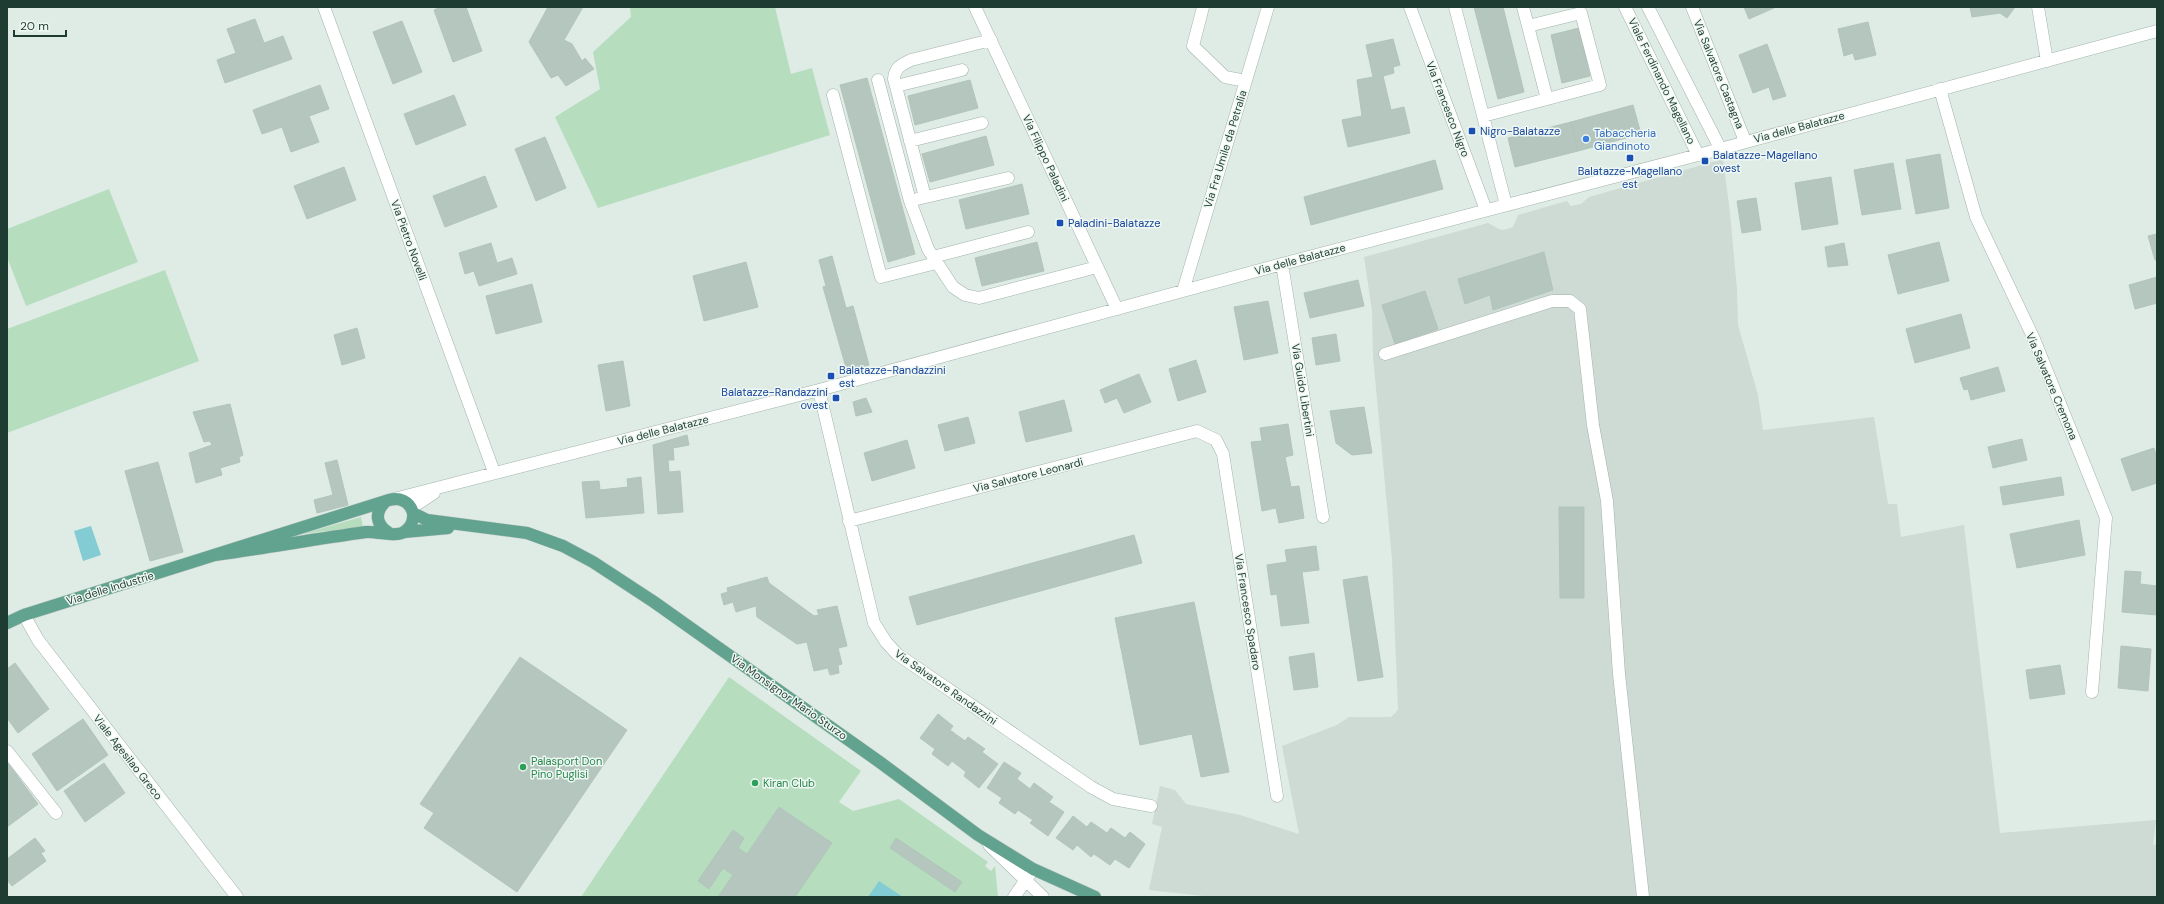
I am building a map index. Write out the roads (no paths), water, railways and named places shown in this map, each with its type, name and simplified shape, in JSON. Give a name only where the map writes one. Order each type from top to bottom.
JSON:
[{"type":"main road","points":[[389,500],[378,510],[378,521],[389,533]]},
{"type":"main road","points":[[215,555],[389,500],[404,501],[412,511],[427,520],[471,526]]},
{"type":"main road","points":[[404,532],[411,524],[412,511]]},
{"type":"main road","points":[[215,555],[368,532],[394,534],[471,526]]},
{"type":"main road","name":"Via Monsignor Mario Sturzo","points":[[471,526],[527,533],[563,546],[593,562],[654,602],[881,762],[978,835],[1033,869],[1095,897]]},
{"type":"main road","name":"Via delle Industrie","points":[[7,622],[24,615],[215,555]]},
{"type":"street","name":"Via Pietro Novelli","points":[[324,7],[494,472]]},
{"type":"street","name":"Via Filippo Paladini","points":[[975,7],[1117,309]]},
{"type":"street","points":[[1203,7],[1193,46],[1225,77],[1246,81]]},
{"type":"street","name":"Via Fra Umile da Petralia","points":[[1183,291],[1268,7]]},
{"type":"street","name":"Via Francesco Nigro","points":[[1410,7],[1486,210]]},
{"type":"street","points":[[1455,7],[1506,205]]},
{"type":"street","points":[[1523,7],[1547,99]]},
{"type":"street","name":"Viale Ferdinando Magellano","points":[[1625,7],[1698,154]]},
{"type":"street","name":"Viale Ferdinando Magellano","points":[[1648,7],[1720,148]]},
{"type":"street","name":"Via Salvatore Castagna","points":[[1692,7],[1745,141]]},
{"type":"street","points":[[2038,7],[2047,60]]},
{"type":"street","points":[[1483,116],[1600,85],[1581,13],[1528,26]]},
{"type":"street","name":"Via delle Balatazze","points":[[443,487],[494,472],[819,390],[1282,264],[2157,31]]},
{"type":"street","points":[[924,197],[896,86],[894,72],[899,65],[911,60],[990,40]]},
{"type":"street","points":[[896,86],[962,70]]},
{"type":"street","points":[[878,80],[910,201],[934,260],[953,287],[965,295],[979,298],[1097,267]]},
{"type":"street","name":"Via Salvatore Cremona","points":[[1940,89],[1976,217],[2034,339],[2106,518],[2092,692]]},
{"type":"street","points":[[833,95],[881,277],[1028,232]]},
{"type":"street","points":[[910,141],[982,123]]},
{"type":"street","points":[[910,201],[1008,178]]},
{"type":"street","name":"Via Guido Libertini","points":[[1282,264],[1323,517]]},
{"type":"street","points":[[1385,354],[1552,301],[1570,301],[1580,309],[1593,425],[1607,501],[1619,674],[1643,897]]},
{"type":"street","name":"Via Salvatore Randazzini","points":[[819,390],[874,622],[886,642],[897,654],[1091,787],[1113,798],[1152,806]]},
{"type":"street","name":"Via Salvatore Leonardi","points":[[849,521],[1197,431],[1206,434]]},
{"type":"street","name":"Via Francesco Spadaro","points":[[1206,434],[1216,440],[1223,454],[1276,796]]},
{"type":"street","points":[[389,500],[443,487]]},
{"type":"street","points":[[412,511],[422,499],[443,487]]},
{"type":"street","name":"Viale Agesilao Greco","points":[[24,615],[38,640],[237,897]]},
{"type":"street","points":[[7,751],[56,813]]},
{"type":"street","points":[[978,835],[1043,897]]},
{"type":"street","points":[[1014,897],[1033,869]]},
{"type":"water","points":[[91,526],[101,555],[83,561],[74,531]]},
{"type":"water","points":[[879,881],[903,897],[868,897]]},
{"type":"place","name":"Nigro-Balatazze","points":[[1472,131]]},
{"type":"place","name":"Tabaccheria Giandinoto","points":[[1586,139]]},
{"type":"place","name":"Balatazze-Magellano est","points":[[1630,158]]},
{"type":"place","name":"Balatazze-Magellano ovest","points":[[1705,161]]},
{"type":"place","name":"Paladini-Balatazze","points":[[1060,223]]},
{"type":"place","name":"Balatazze-Randazzini est","points":[[831,376]]},
{"type":"place","name":"Balatazze-Randazzini ovest","points":[[836,398]]},
{"type":"place","name":"Palasport Don Pino Puglisi","points":[[523,767]]},
{"type":"place","name":"Kiran Club","points":[[755,783]]}]
